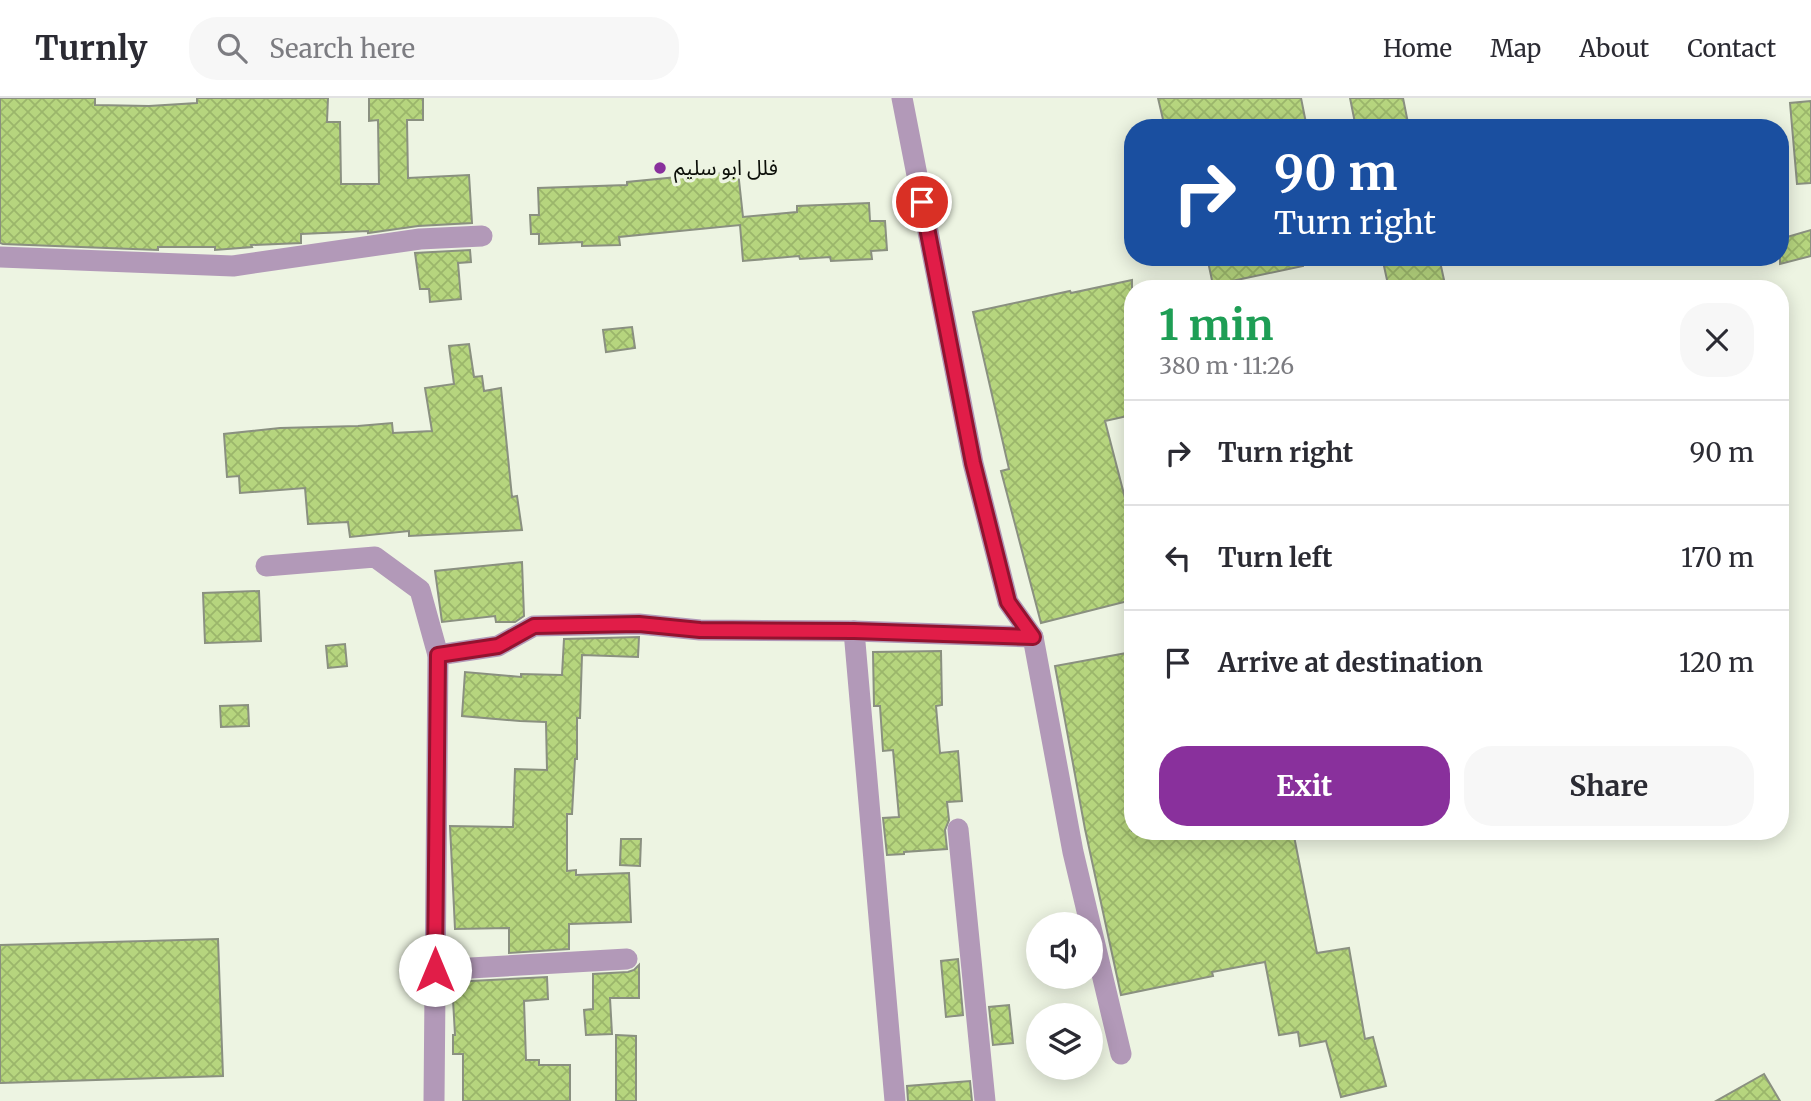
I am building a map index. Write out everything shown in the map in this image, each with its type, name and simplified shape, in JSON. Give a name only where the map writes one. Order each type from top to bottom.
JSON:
[{"type":"street","points":[[902,98],[973,463],[1008,602],[1033,637],[1073,852],[1121,1054]]},
{"type":"street","points":[[0,257],[233,266],[420,239],[482,236]]},
{"type":"street","points":[[266,566],[375,557],[419,590],[438,655],[434,1101]]},
{"type":"street","points":[[438,655],[498,646],[534,626],[639,624],[700,630],[854,631],[1033,637]]},
{"type":"street","points":[[854,631],[895,1101]]},
{"type":"street","points":[[958,829],[985,1101]]},
{"type":"street","points":[[435,970],[627,959]]},
{"type":"building","points":[[0,98],[95,98],[95,105],[149,106],[197,103],[197,98],[328,98],[327,122],[340,122],[341,184],[379,184],[378,120],[369,121],[369,98],[423,98],[423,120],[407,120],[408,178],[469,175],[472,223],[418,226],[368,233],[301,234],[301,243],[215,250],[215,247],[158,247],[158,250],[3,244],[0,243]]},
{"type":"building","points":[[1158,98],[1301,98],[1305,119],[1163,119]]},
{"type":"building","points":[[1350,98],[1403,98],[1407,119],[1354,119]]},
{"type":"building","points":[[1811,101],[1811,183],[1797,184],[1790,103]]},
{"type":"building","points":[[738,171],[743,217],[797,212],[797,206],[869,203],[870,221],[885,221],[887,250],[871,251],[872,259],[831,261],[830,257],[800,259],[799,256],[743,261],[740,225],[619,237],[620,245],[582,246],[582,242],[539,244],[539,234],[531,234],[530,215],[539,215],[538,188],[627,185],[627,182]]},
{"type":"building","points":[[1811,230],[1811,256],[1789,262],[1789,236]]},
{"type":"building","points":[[470,250],[471,262],[458,263],[461,299],[430,302],[429,289],[420,289],[415,253]]},
{"type":"building","points":[[1209,266],[1303,266],[1237,280],[1212,280]]},
{"type":"building","points":[[1384,266],[1441,266],[1444,280],[1387,280]]},
{"type":"building","points":[[1124,282],[1124,417],[1105,421],[1124,494],[1124,602],[1041,623],[1001,471],[1009,469],[973,312],[1070,291],[1071,293]]},
{"type":"building","points":[[632,327],[635,348],[606,352],[603,330]]},
{"type":"building","points":[[469,344],[474,377],[482,376],[484,391],[501,388],[512,497],[517,496],[522,530],[409,536],[409,531],[350,537],[348,522],[308,524],[305,488],[240,493],[239,476],[227,477],[224,434],[280,428],[392,423],[393,433],[432,431],[425,388],[454,384],[449,346]]},
{"type":"building","points":[[522,562],[524,616],[515,622],[496,622],[495,616],[442,622],[435,571]]},
{"type":"building","points":[[259,591],[261,641],[205,643],[203,593]]},
{"type":"building","points":[[639,637],[638,657],[582,655],[572,814],[567,814],[567,871],[576,870],[576,875],[629,873],[631,922],[569,924],[569,949],[509,953],[509,928],[455,929],[450,826],[513,827],[515,769],[547,770],[546,722],[462,716],[465,672],[521,677],[521,674],[562,675],[564,639]]},
{"type":"building","points":[[345,644],[347,666],[328,668],[326,646]]},
{"type":"building","points":[[941,651],[942,705],[936,706],[940,753],[958,751],[962,801],[947,802],[947,849],[887,855],[883,818],[899,817],[893,750],[883,751],[880,706],[874,706],[873,652]]},
{"type":"building","points":[[1124,653],[1124,840],[1295,840],[1317,953],[1349,948],[1365,1039],[1373,1037],[1386,1086],[1341,1097],[1326,1041],[1300,1046],[1298,1032],[1279,1035],[1265,962],[1121,995],[1085,829],[1055,666]]},
{"type":"building","points":[[248,705],[249,726],[221,727],[220,706]]},
{"type":"building","points":[[621,839],[641,839],[640,866],[620,865]]},
{"type":"building","points":[[218,939],[223,1076],[0,1083],[0,945]]},
{"type":"building","points":[[958,959],[963,1015],[946,1017],[941,961]]},
{"type":"building","points":[[639,965],[639,998],[610,998],[612,1034],[586,1035],[584,1010],[593,1009],[593,974],[628,972]]},
{"type":"building","points":[[547,977],[548,999],[524,1001],[526,1060],[539,1060],[539,1065],[570,1065],[570,1101],[463,1101],[463,1054],[453,1054],[455,1035],[452,982]]},
{"type":"building","points":[[1009,1005],[1013,1043],[993,1045],[989,1007]]},
{"type":"building","points":[[616,1035],[636,1036],[636,1101],[616,1101]]},
{"type":"building","points":[[1764,1074],[1780,1101],[1716,1101]]},
{"type":"building","points":[[970,1081],[972,1101],[908,1101],[907,1086]]},
{"type":"place","name":"فلل ابو سليم","points":[[660,168]]},
{"type":"route","points":[[435,970],[438,655],[498,646],[534,626],[639,624],[700,630],[854,631],[1033,637],[1008,602],[973,463],[922,202]]}]
